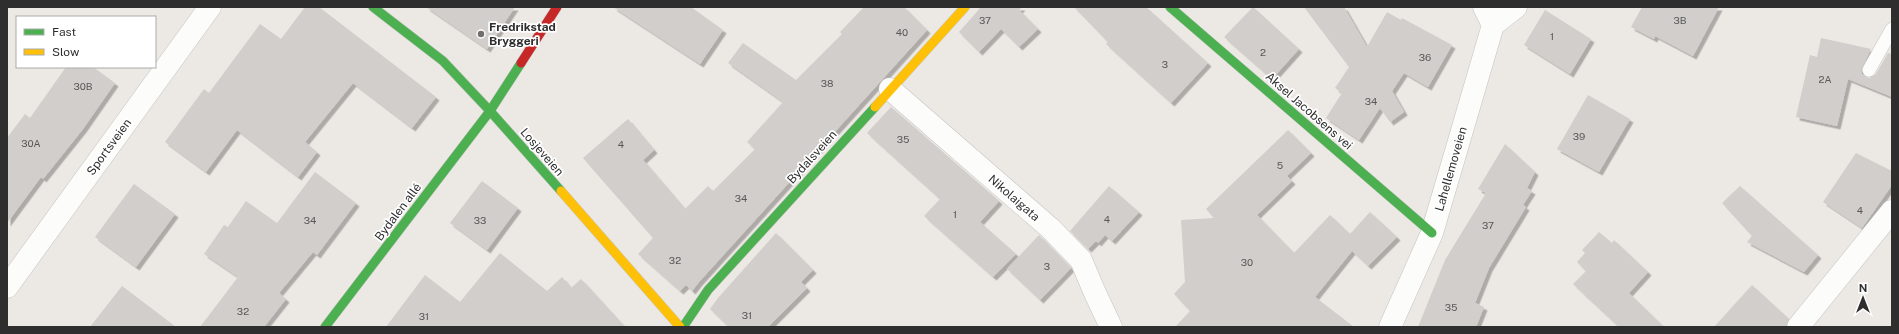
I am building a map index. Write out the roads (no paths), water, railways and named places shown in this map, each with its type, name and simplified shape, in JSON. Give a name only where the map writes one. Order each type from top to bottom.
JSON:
[{"type":"street","name":"Sportsveien","points":[[7,287],[210,7]]},
{"type":"street","name":"Losjeveien","points":[[373,7],[443,61],[490,111],[680,327]]},
{"type":"street","name":"Bydalen allé","points":[[326,327],[490,111],[557,7]]},
{"type":"street","name":"Bydalsveien","points":[[683,327],[708,290],[965,7]]},
{"type":"street","name":"Aksel Jacobsens vei","points":[[1170,7],[1432,233]]},
{"type":"street","points":[[1489,16],[1516,7]]},
{"type":"street","name":"Lahellemoveien","points":[[1390,327],[1432,233],[1489,16]]},
{"type":"street","name":"Nikolaigata","points":[[890,89],[1051,229],[1081,260],[1111,327]]},
{"type":"street","points":[[1798,327],[1892,211]]},
{"type":"lane","points":[[1869,70],[1892,29]]},
{"type":"place","name":"Fredrikstad Bryggeri","points":[[481,34]]}]
